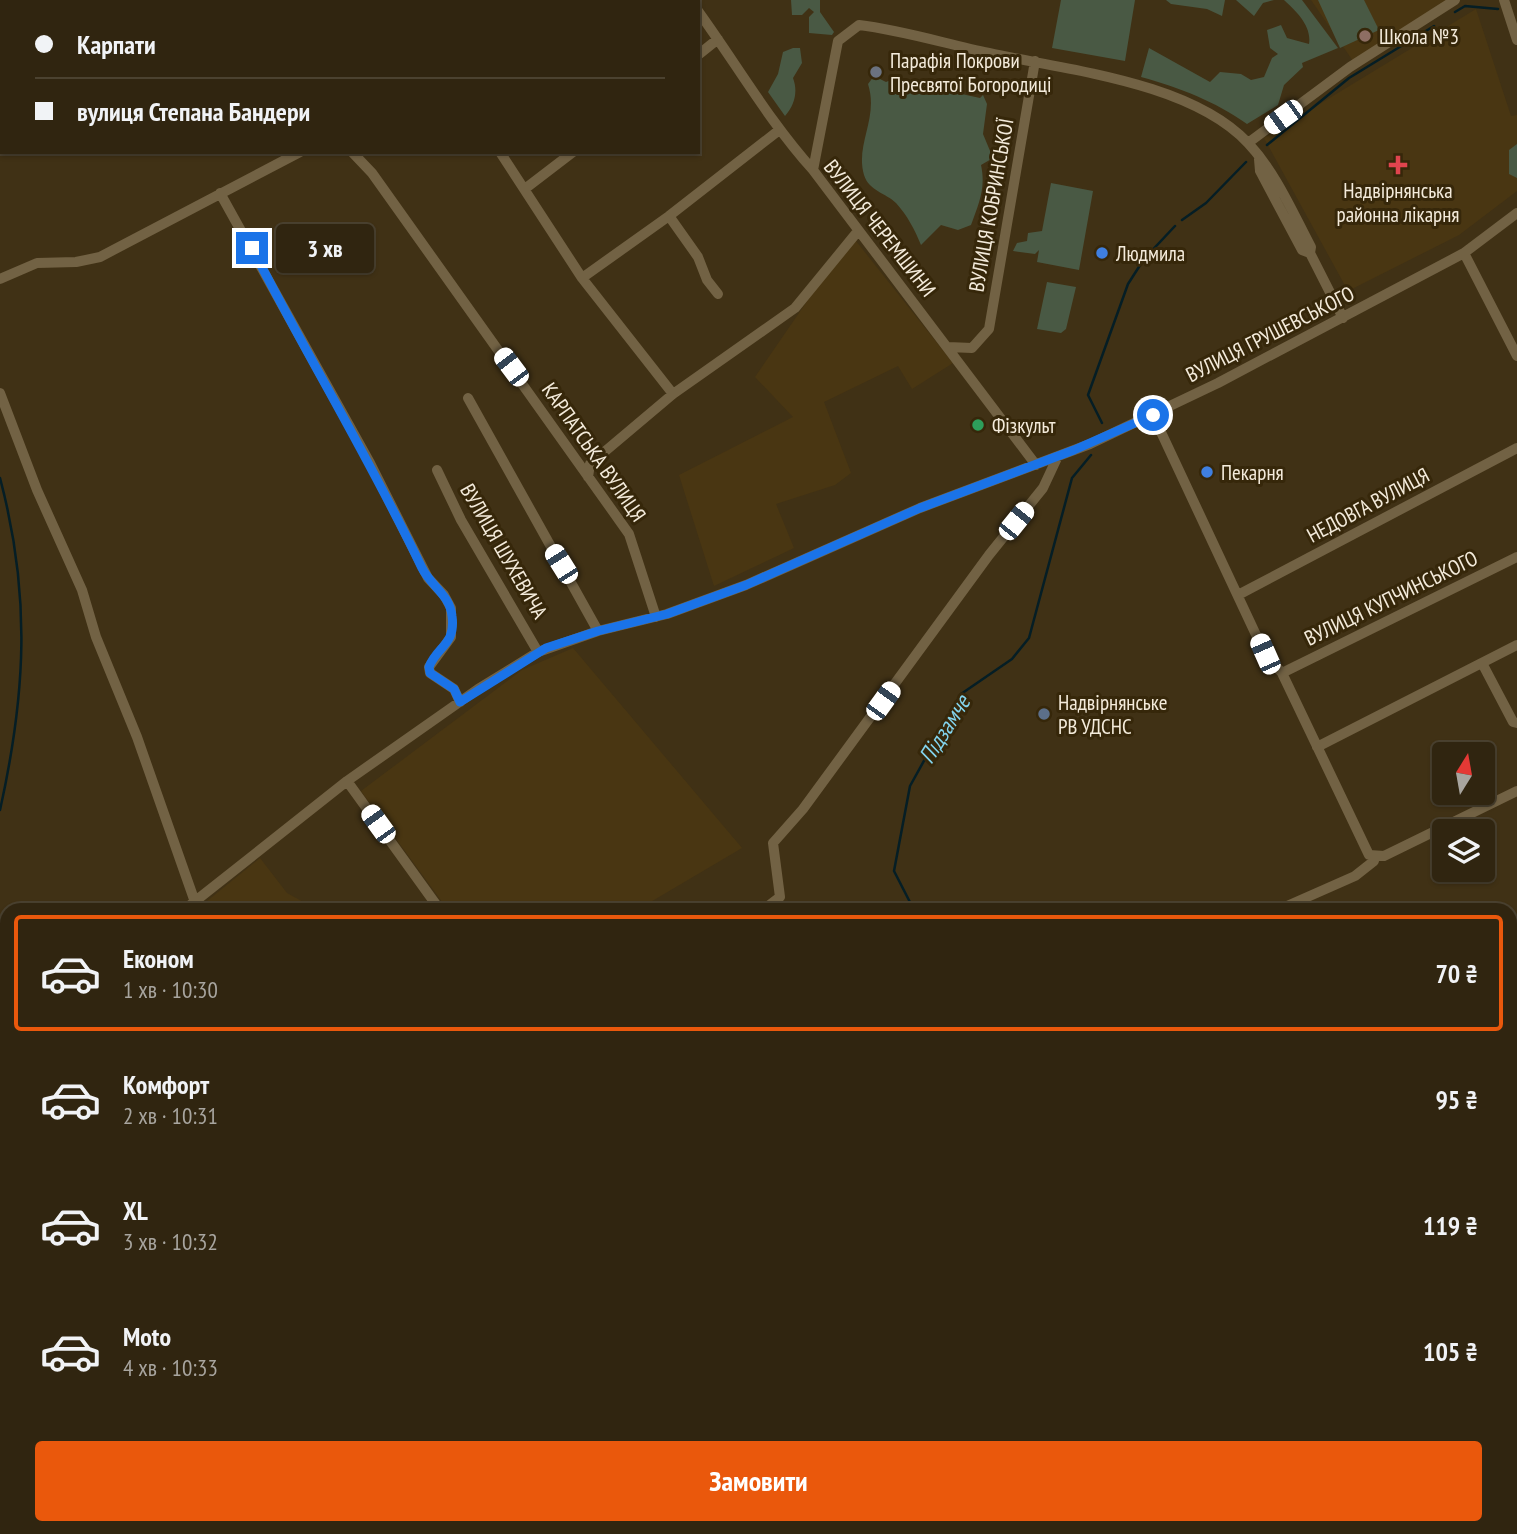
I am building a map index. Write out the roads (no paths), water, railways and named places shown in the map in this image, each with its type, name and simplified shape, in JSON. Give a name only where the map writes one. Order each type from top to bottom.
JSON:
[{"type":"street","points":[[1248,143],[1350,67],[1455,0]]},
{"type":"street","points":[[1505,2],[1517,40]]},
{"type":"street","name":"ВУЛИЦЯ ЧЕРЕМШИНИ","points":[[700,14],[778,131],[813,170],[1036,464]]},
{"type":"street","points":[[813,170],[838,41],[859,25],[1108,77],[1180,101],[1218,119],[1248,143],[1259,159],[1269,167],[1311,247],[1310,253],[1343,318]]},
{"type":"street","points":[[700,53],[718,39]]},
{"type":"street","name":"ВУЛИЦЯ КОБРИНСЬКОЇ","points":[[966,370],[967,358],[972,348],[989,329],[1035,61]]},
{"type":"street","points":[[582,278],[670,216],[778,131]]},
{"type":"street","points":[[0,279],[37,263],[76,262],[100,257],[296,154]]},
{"type":"street","name":"КАРПАТСЬКА ВУЛИЦЯ","points":[[354,154],[372,173],[629,534],[656,617]]},
{"type":"street","points":[[501,154],[582,278],[673,394]]},
{"type":"street","points":[[526,188],[570,154]]},
{"type":"street","points":[[220,193],[370,463],[423,569],[451,608],[451,637],[429,667],[430,673],[454,689],[460,702]]},
{"type":"street","name":"ВУЛИЦЯ ГРУШЕВСЬКОГО","points":[[195,902],[347,781],[460,702],[538,652],[598,631],[656,617],[746,585],[920,508],[1058,456],[1153,415],[1464,253],[1517,213]]},
{"type":"street","points":[[670,216],[698,257],[707,280],[718,294]]},
{"type":"street","points":[[588,477],[590,464],[673,394],[795,308],[858,231]]},
{"type":"street","points":[[1464,253],[1517,356]]},
{"type":"street","points":[[948,347],[972,348]]},
{"type":"street","points":[[0,393],[37,489],[82,590],[96,637],[137,737],[195,902]]},
{"type":"street","points":[[468,398],[598,631]]},
{"type":"street","points":[[1153,415],[1265,654],[1282,673],[1369,855],[1374,859]]},
{"type":"street","name":"НЕДОВГА ВУЛИЦЯ","points":[[1238,596],[1517,449]]},
{"type":"street","points":[[772,903],[780,897],[773,843],[803,809],[989,555],[1043,488],[1058,456]]},
{"type":"street","name":"ВУЛИЦЯ ШУХЕВИЧА","points":[[437,470],[461,520],[538,652]]},
{"type":"street","name":"ВУЛИЦЯ КУПЧИНСЬКОГО","points":[[1282,673],[1517,557]]},
{"type":"street","points":[[1317,747],[1517,645]]},
{"type":"street","points":[[1482,663],[1513,722],[1517,723]]},
{"type":"street","points":[[347,781],[435,903]]},
{"type":"street","points":[[1294,903],[1355,876],[1374,859],[1517,791]]},
{"type":"waterway","name":"Підзамче","points":[[1455,12],[1465,6],[1498,9]]},
{"type":"waterway","name":"Підзамче","points":[[1267,145],[1349,78],[1434,26]]},
{"type":"waterway","name":"Підзамче","points":[[1182,220],[1206,203],[1246,162]]},
{"type":"waterway","name":"Підзамче","points":[[1102,423],[1088,395],[1128,284],[1144,259],[1175,226]]},
{"type":"waterway","name":"Підзамче","points":[[910,903],[894,871],[910,786],[961,694],[1012,659],[1029,638],[1072,478],[1091,455]]},
{"type":"waterway","points":[[0,478],[17,563],[21,644],[15,725],[0,810]]},
{"type":"waterway","points":[[0,1065],[0,1078]]},
{"type":"place","name":"Школа №3","points":[[1365,36]]},
{"type":"place","name":"Парафія Покрови Пресвятої Богородиці","points":[[876,72]]},
{"type":"place","name":"Надвірнянська районна лікарня","points":[[1398,165]]},
{"type":"place","name":"Людмила","points":[[1102,253]]},
{"type":"place","name":"Фізкульт","points":[[978,425]]},
{"type":"place","name":"Пекарня","points":[[1207,472]]},
{"type":"place","name":"Надвірнянське РВ УДСНС","points":[[1044,714]]}]
